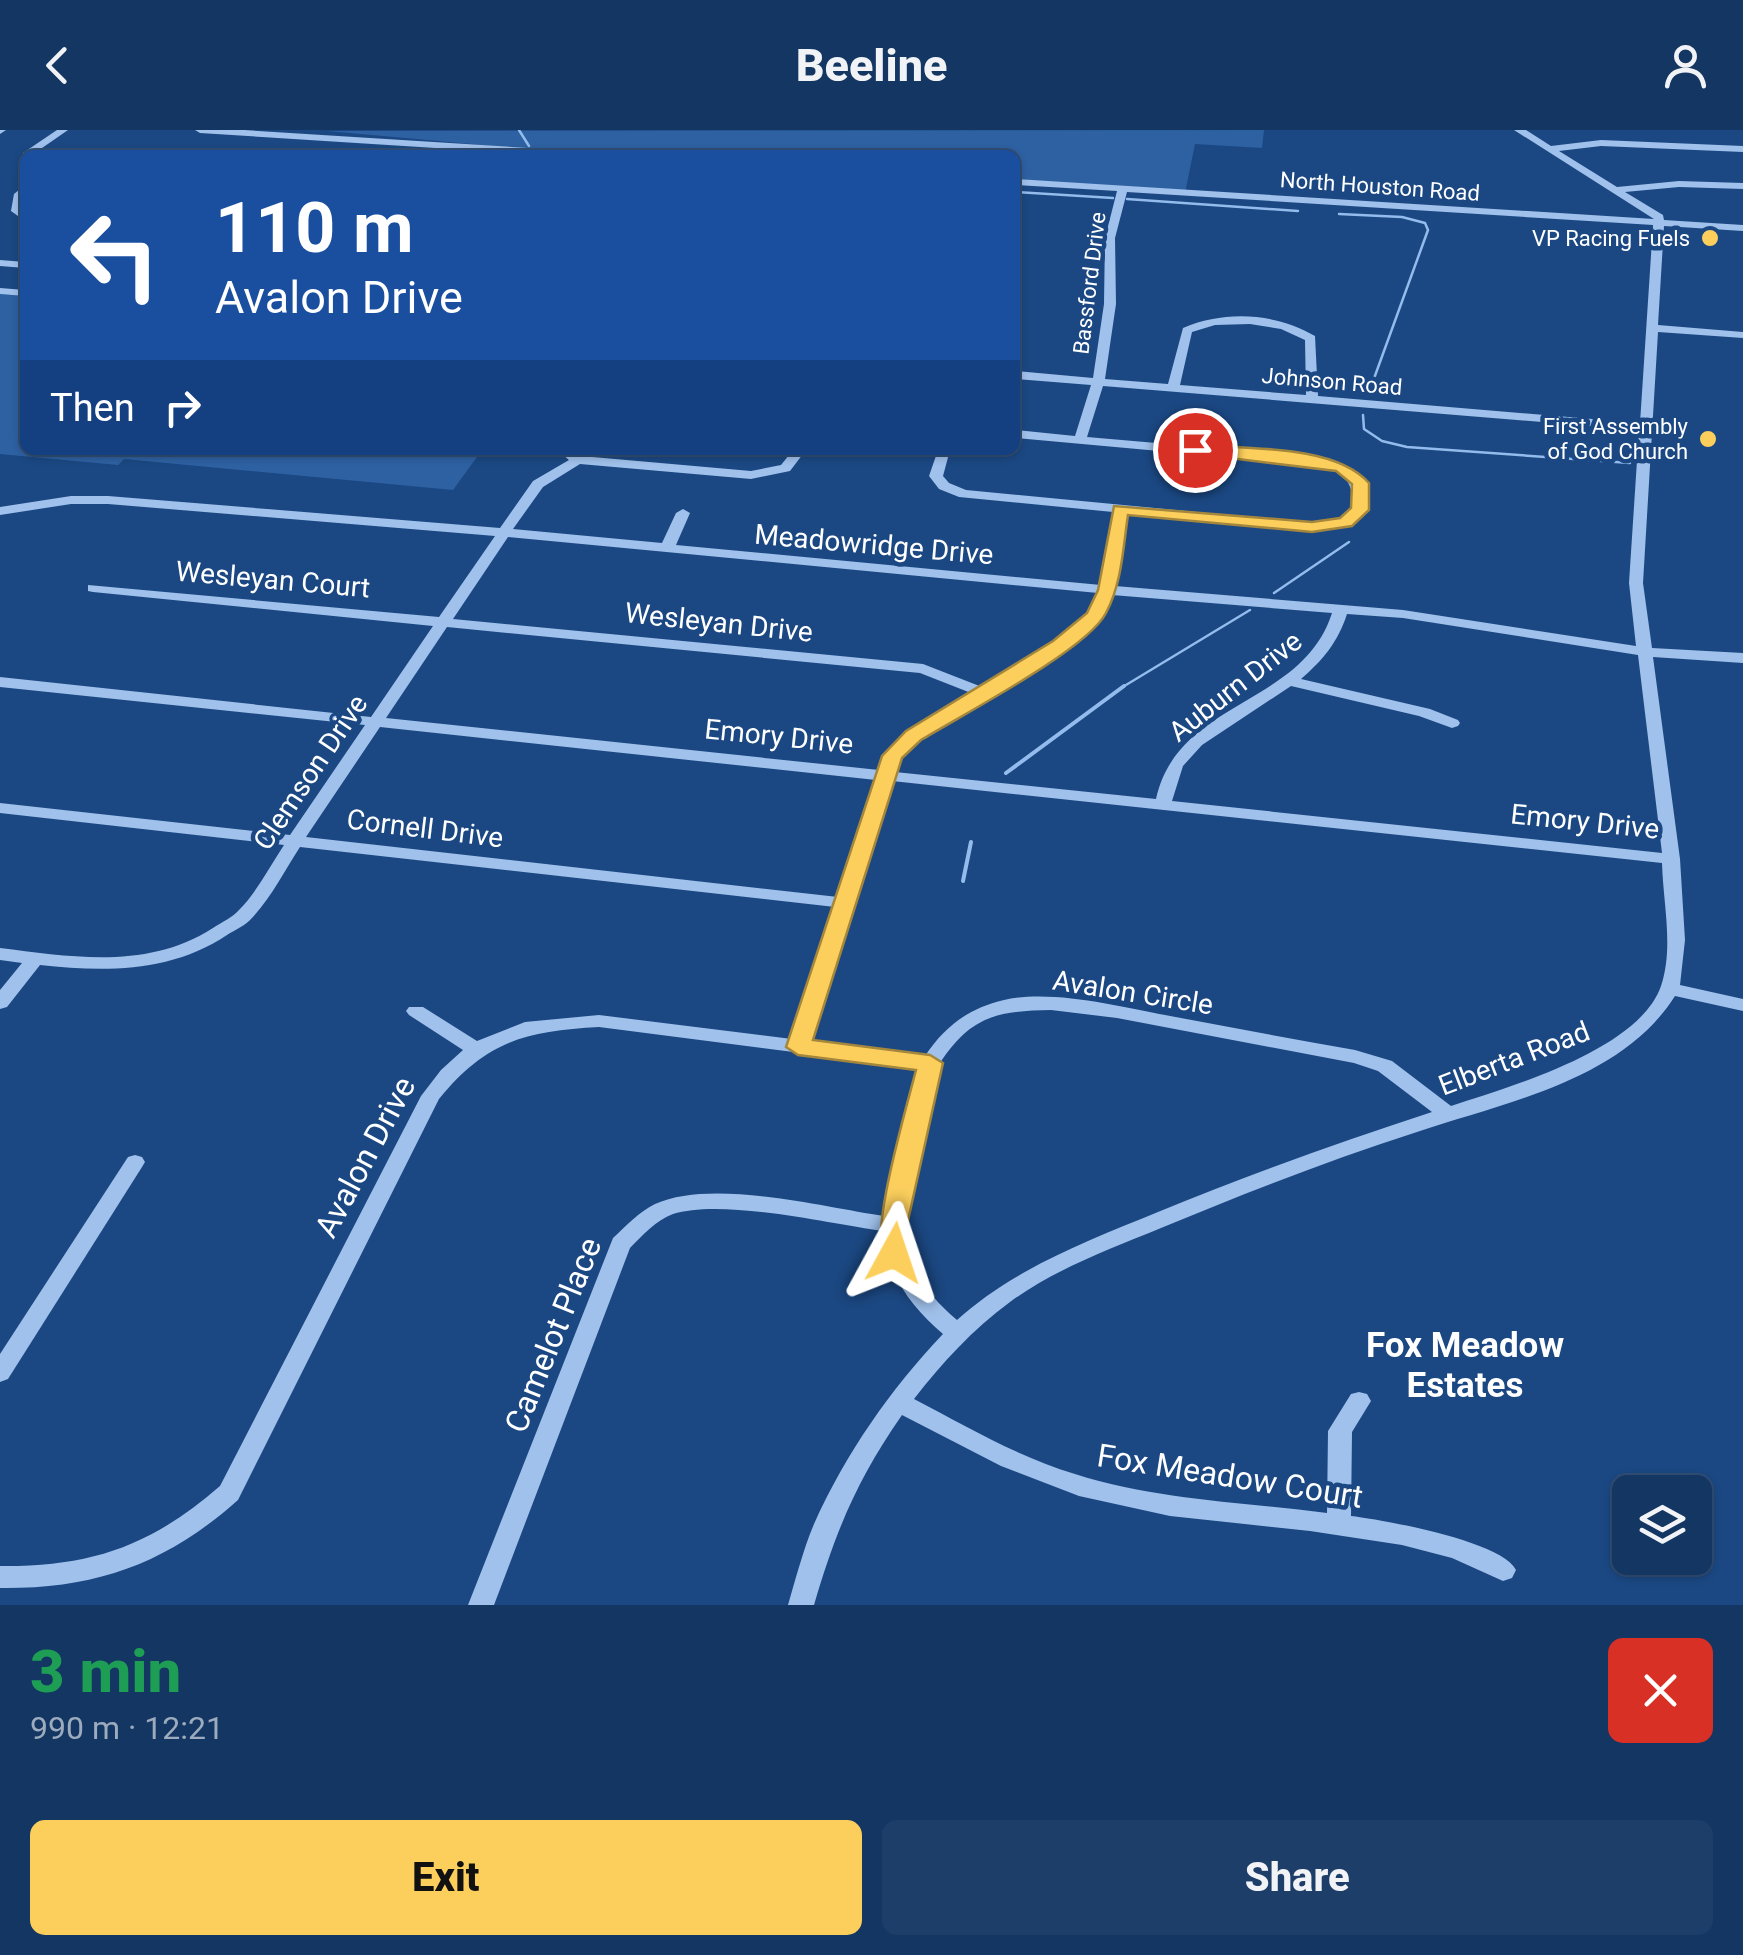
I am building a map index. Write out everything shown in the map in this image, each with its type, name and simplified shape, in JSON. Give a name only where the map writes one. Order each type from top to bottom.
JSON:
[{"type":"street","points":[[35,150],[63,130]]},
{"type":"street","points":[[200,130],[519,150]]},
{"type":"street","points":[[1519,130],[1620,189],[1660,216],[1660,223]]},
{"type":"street","points":[[1668,130],[1675,145]]},
{"type":"street","points":[[1550,149],[1600,143],[1743,149]]},
{"type":"street","name":"North Houston Road","points":[[1020,182],[1743,228]]},
{"type":"street","points":[[1620,189],[1679,184],[1743,186]]},
{"type":"street","name":"Bassford Drive","points":[[1080,440],[1098,382],[1110,304],[1110,238],[1122,189]]},
{"type":"street","points":[[0,216],[20,215]]},
{"type":"street","name":"Elberta Road","points":[[801,1605],[825,1529],[847,1483],[900,1402],[957,1333],[1004,1294],[1060,1262],[1255,1180],[1496,1100],[1608,1051],[1643,1026],[1669,989],[1677,938],[1671,859],[1636,583],[1660,223]]},
{"type":"street","points":[[1173,388],[1187,330],[1215,322],[1262,324],[1287,327],[1311,338],[1312,400]]},
{"type":"street","points":[[1653,328],[1743,335]]},
{"type":"street","name":"Johnson Road","points":[[1020,375],[1646,427]]},
{"type":"street","points":[[924,492],[944,486],[981,496],[1329,526],[1346,522],[1360,510],[1360,483],[1353,472],[1328,462],[1020,434]]},
{"type":"street","points":[[570,455],[751,475],[785,468],[796,455]]},
{"type":"street","name":"Clemson Drive","points":[[0,954],[101,967],[134,964],[216,937],[245,916],[538,484],[570,455]]},
{"type":"street","points":[[942,455],[935,471],[944,486]]},
{"type":"street","name":"Meadowridge Drive","points":[[0,511],[71,500],[108,500],[1403,614],[1646,652],[1743,658]]},
{"type":"street","points":[[798,1047],[892,756],[913,736],[1080,632],[1095,616],[1107,590],[1120,509]]},
{"type":"street","points":[[667,550],[683,513]]},
{"type":"street","name":"Wesleyan Court","points":[[94,588],[448,620]]},
{"type":"street","name":"Auburn Drive","points":[[1163,805],[1177,762],[1196,744],[1288,681],[1338,630],[1341,609]]},
{"type":"street","name":"Wesleyan Drive","points":[[448,620],[924,669],[981,692]]},
{"type":"street","points":[[1288,681],[1424,712],[1452,724]]},
{"type":"street","name":"Emory Drive","points":[[0,682],[1671,859]]},
{"type":"street","name":"Cornell Drive","points":[[0,808],[844,903]]},
{"type":"street","points":[[0,1003],[35,958]]},
{"type":"street","points":[[1669,989],[1743,1005]]},
{"type":"street","name":"Avalon Circle","points":[[957,1333],[926,1308],[905,1279],[894,1253],[894,1225],[930,1063],[946,1039],[972,1018],[1008,1005],[1051,1004],[1117,1012],[1354,1057],[1385,1066],[1448,1114]]},
{"type":"street","points":[[416,1011],[474,1048]]},
{"type":"street","name":"Avalon Drive","points":[[0,1576],[71,1576],[131,1558],[197,1523],[229,1493],[431,1096],[474,1048],[506,1033],[547,1022],[599,1021],[930,1063]]},
{"type":"street","points":[[0,1373],[135,1162]]},
{"type":"street","name":"Camelot Place","points":[[481,1605],[622,1244],[640,1225],[666,1208],[702,1199],[894,1225]]},
{"type":"street","points":[[1340,1526],[1340,1430],[1359,1401]]},
{"type":"street","name":"Fox Meadow Court","points":[[900,1402],[1013,1460],[1078,1486],[1448,1546],[1503,1570]]},
{"type":"shaded area","points":[[1264,130],[1262,148],[1195,144],[1185,193],[1020,182],[1020,150],[537,150],[328,131]]},
{"type":"shaded area","points":[[0,294],[20,296],[20,455],[478,455],[453,490],[124,459],[118,465],[0,454]]},
{"type":"waterway","points":[[519,130],[529,146]]},
{"type":"waterway","points":[[1020,192],[1113,198]]},
{"type":"waterway","points":[[1127,199],[1298,211]]},
{"type":"waterway","points":[[1339,214],[1402,217],[1425,223],[1428,230],[1368,395]]},
{"type":"waterway","points":[[1363,415],[1364,429],[1382,441],[1407,447],[1630,463]]},
{"type":"waterway","points":[[1274,593],[1349,542]]},
{"type":"waterway","points":[[1123,687],[1250,610]]},
{"type":"waterway","points":[[1006,773],[1123,687]]},
{"type":"waterway","points":[[963,881],[971,842]]},
{"type":"place","name":"VP Racing Fuels","points":[[1710,238]]},
{"type":"place","name":"First Assembly of God Church","points":[[1708,439]]},
{"type":"district","name":"Fox Meadow Estates","points":[[1465,1365]]},
{"type":"route","points":[[894,1253],[894,1225],[930,1063],[798,1047],[892,756],[913,736],[1060,646],[1095,616],[1107,590],[1120,509],[1312,527],[1346,522],[1360,510],[1360,483],[1353,472],[1342,467],[1328,462],[1195,450]]}]
